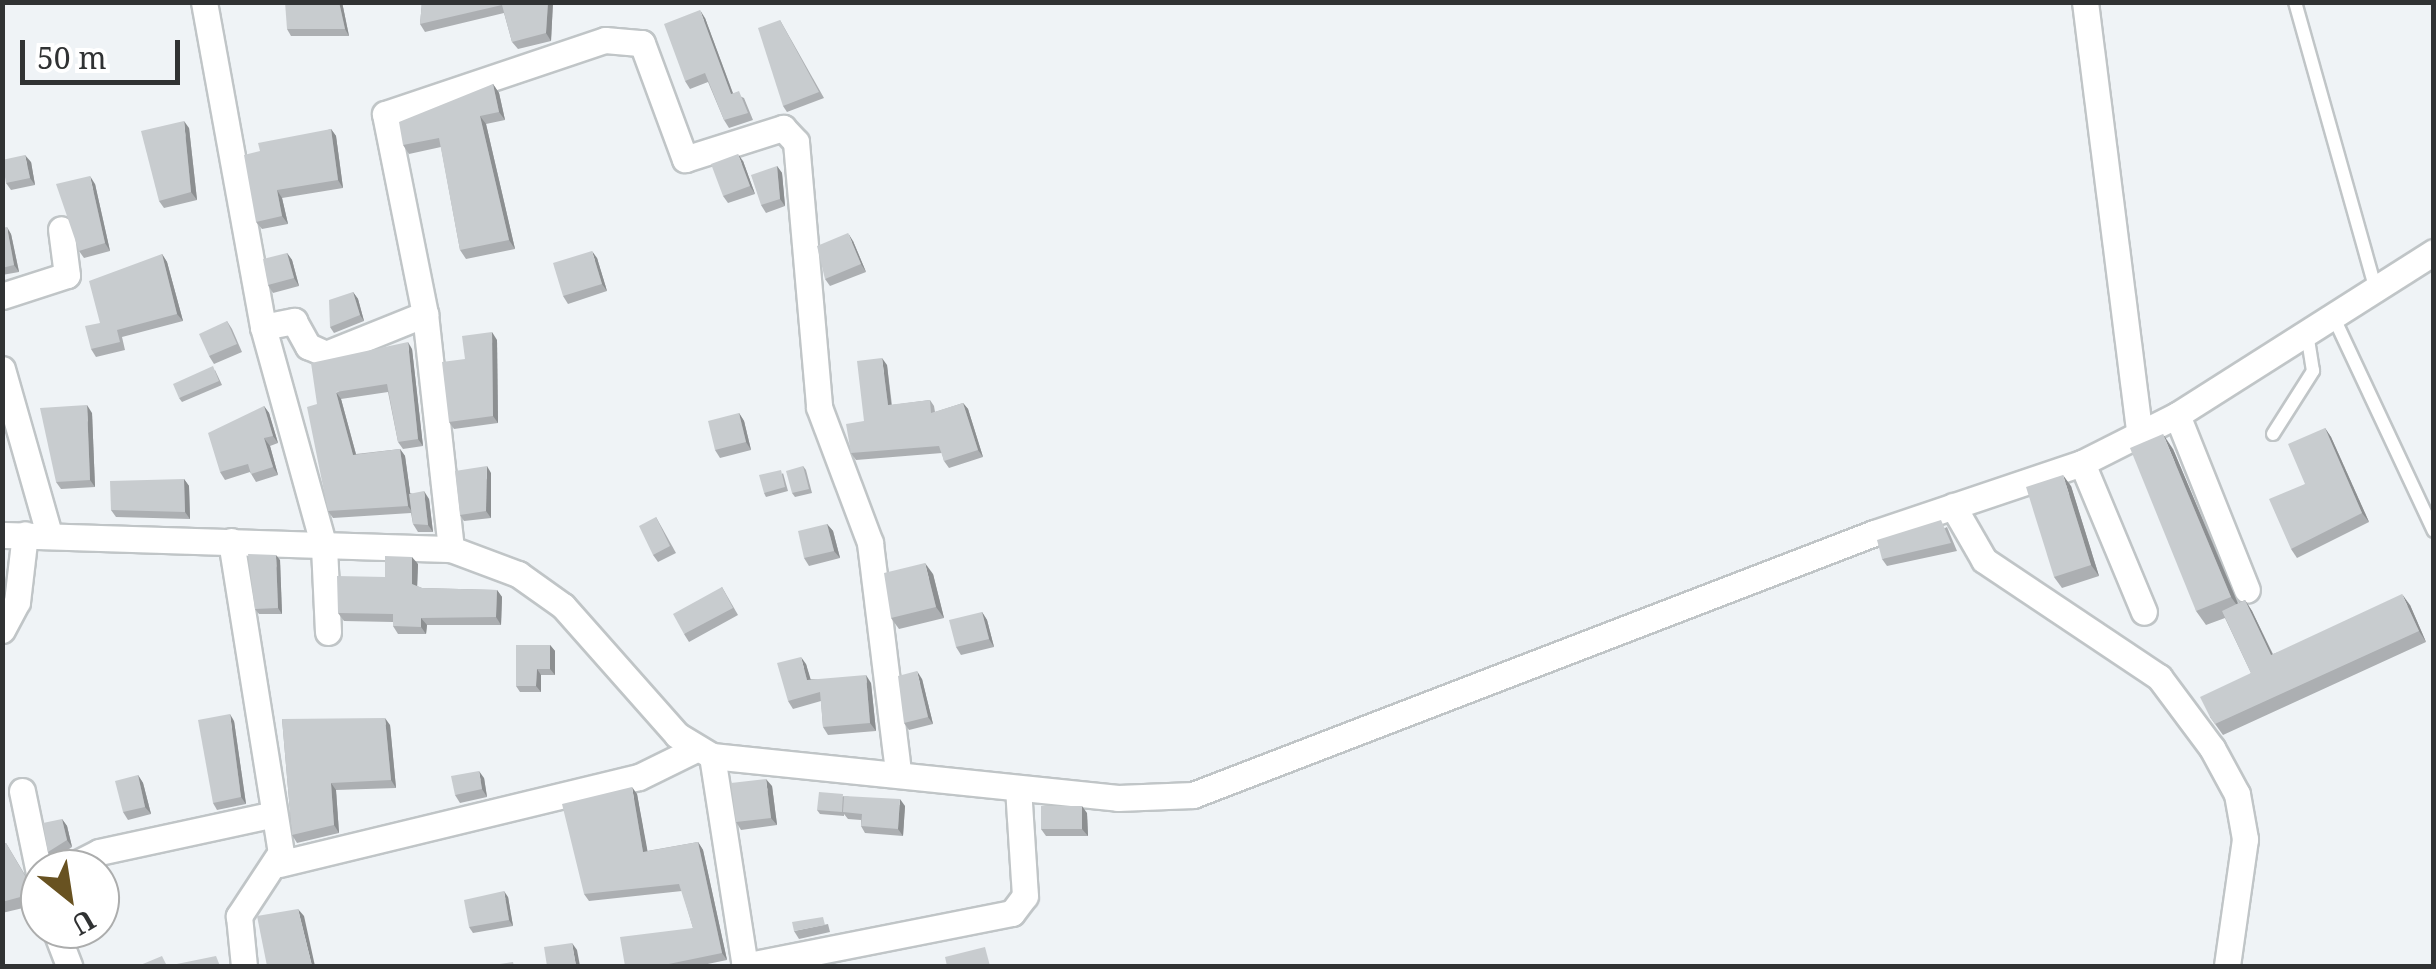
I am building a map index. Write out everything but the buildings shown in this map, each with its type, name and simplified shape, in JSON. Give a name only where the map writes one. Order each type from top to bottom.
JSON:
[{"type":"street","points":[[204,2],[263,327],[324,547],[328,632]]},
{"type":"street","points":[[2085,2],[2140,435]]},
{"type":"street","points":[[451,549],[424,314],[386,125],[394,106],[625,39],[642,43],[656,64],[685,159],[782,128],[792,134],[819,406],[870,543],[898,771]]},
{"type":"street","points":[[2,296],[67,275],[61,229]]},
{"type":"street","points":[[244,966],[239,916],[279,864],[639,777],[704,752],[1118,798],[1251,780],[1953,506],[2082,463],[2177,414],[2376,293],[2434,252]]},
{"type":"street","points":[[263,327],[294,321],[308,346],[326,354],[424,314]]},
{"type":"street","points":[[2,368],[26,534],[16,602],[2,630]]},
{"type":"street","points":[[2177,414],[2247,590]]},
{"type":"street","points":[[2082,463],[2144,612]]},
{"type":"street","points":[[1953,506],[1984,560],[2159,677],[2212,748],[2237,794],[2245,839],[2227,966]]},
{"type":"street","points":[[26,534],[451,549],[518,574],[563,606],[704,752],[749,966],[1012,913],[1025,896],[1018,789]]},
{"type":"street","points":[[231,541],[279,864]]},
{"type":"street","points":[[22,791],[34,849]]},
{"type":"street","points":[[112,849],[270,815]]},
{"type":"lane","points":[[2294,2],[2376,293]]},
{"type":"lane","points":[[2334,318],[2434,531]]},
{"type":"lane","points":[[2273,434],[2313,371],[2307,333]]}]
